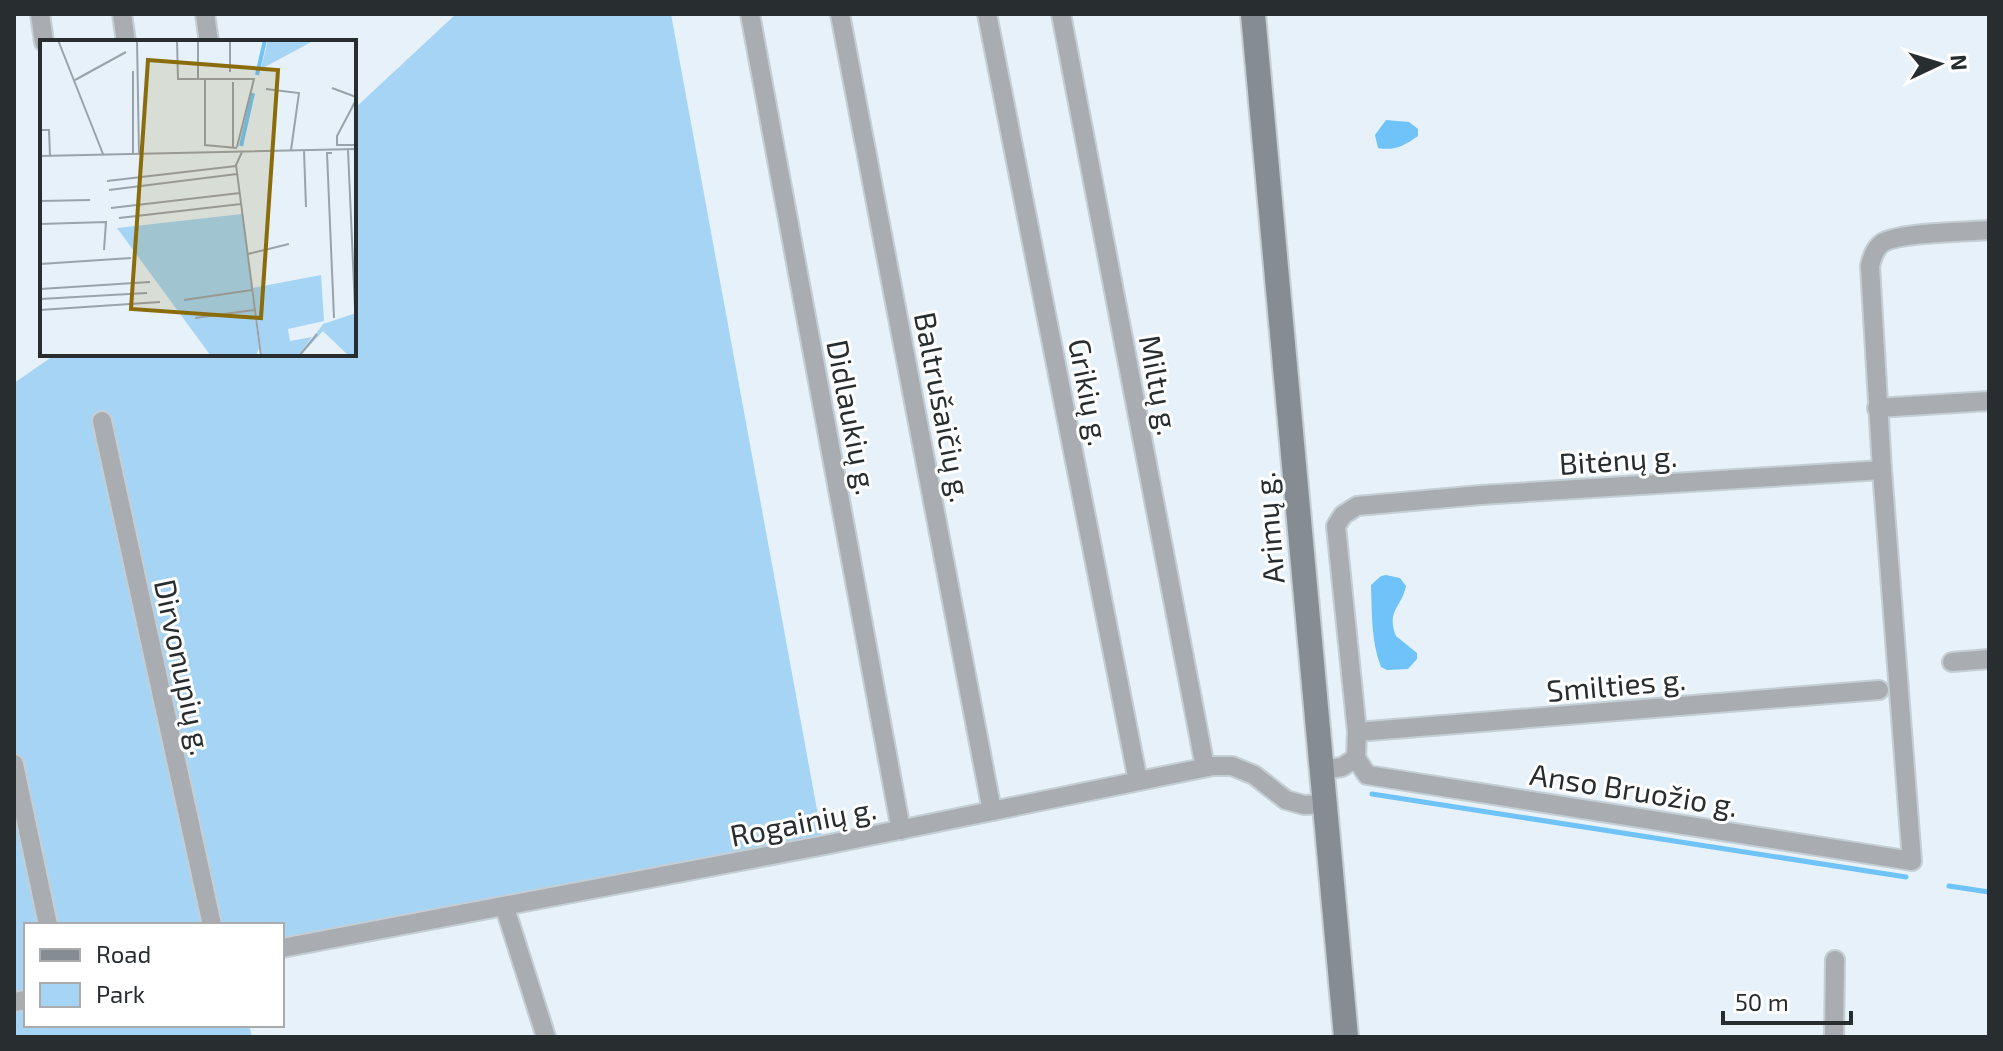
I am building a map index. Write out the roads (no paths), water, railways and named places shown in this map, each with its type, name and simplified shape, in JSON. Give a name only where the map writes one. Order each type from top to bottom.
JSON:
[{"type":"main road","name":"Arimų g.","points":[[1253,14],[1346,1037]]},
{"type":"street","points":[[40,14],[44,40]]},
{"type":"street","points":[[122,14],[126,40]]},
{"type":"street","points":[[205,14],[209,40]]},
{"type":"street","name":"Didlaukių g.","points":[[750,14],[901,830]]},
{"type":"street","name":"Baltrušaičių g.","points":[[840,14],[992,811]]},
{"type":"street","name":"Grikių g.","points":[[987,14],[1138,781]]},
{"type":"street","name":"Miltų g.","points":[[1061,14],[1205,767]]},
{"type":"street","points":[[1882,470],[1870,266],[1874,252],[1884,241],[1905,236],[1989,230]]},
{"type":"street","points":[[1877,408],[1989,401]]},
{"type":"street","name":"Dirvonupių g.","points":[[102,421],[212,923]]},
{"type":"street","name":"Bitėnų g.","points":[[1357,732],[1336,526],[1343,515],[1357,506],[1481,495],[1882,470]]},
{"type":"street","name":"Anso Bruožio g.","points":[[1356,758],[1367,775],[1912,861],[1882,470]]},
{"type":"street","points":[[1952,662],[1989,659]]},
{"type":"street","name":"Smilties g.","points":[[1357,732],[1879,690]]},
{"type":"street","points":[[1321,770],[1342,767],[1356,758],[1357,732]]},
{"type":"street","points":[[14,764],[48,923]]},
{"type":"street","name":"Rogainių g.","points":[[284,948],[505,908],[1205,767],[1232,766],[1254,775],[1286,800],[1304,805],[1324,804]]},
{"type":"street","points":[[505,908],[546,1037]]},
{"type":"street","points":[[1834,1037],[1835,960]]},
{"type":"waterway","points":[[1372,794],[1906,877]]},
{"type":"waterway","points":[[1949,886],[1989,892]]}]
